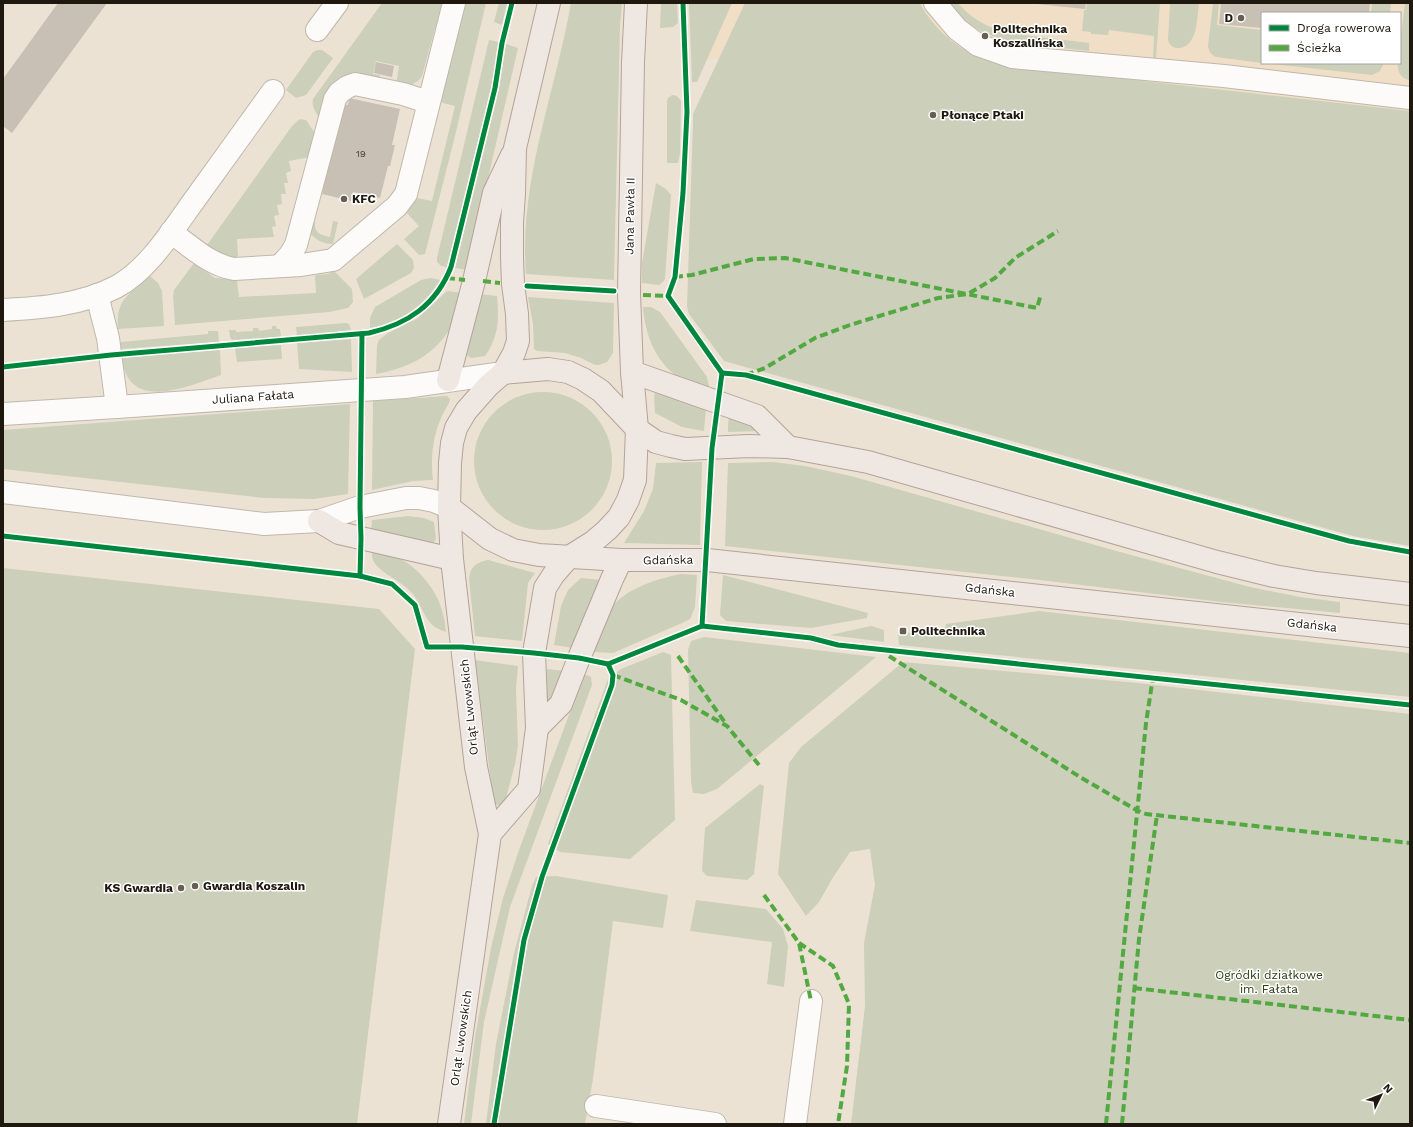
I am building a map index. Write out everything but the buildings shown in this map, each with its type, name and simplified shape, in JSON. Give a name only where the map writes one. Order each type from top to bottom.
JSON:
[{"type":"main road","points":[[503,373],[514,353],[518,341],[512,258],[515,148],[549,3]]},
{"type":"main road","name":"Jana Pawła II","points":[[569,557],[593,542],[619,517],[628,500],[635,480],[637,428],[632,372],[629,293],[633,62],[636,3]]},
{"type":"main road","points":[[448,380],[474,280],[494,193],[515,148]]},
{"type":"main road","points":[[503,373],[548,369],[568,372],[601,391],[637,428],[656,442],[685,449],[749,446],[788,447],[868,462],[1210,560],[1274,576],[1337,586],[1410,594]]},
{"type":"main road","points":[[632,372],[757,416],[788,447]]},
{"type":"main road","name":"Orląt Lwowskich","points":[[449,1124],[490,834],[476,767],[452,559],[449,507],[450,463],[452,443],[456,428],[466,411],[476,398],[503,373]]},
{"type":"main road","name":"Gdańska","points":[[449,507],[490,539],[513,550],[539,555],[621,560],[707,560],[1410,636]]},
{"type":"main road","points":[[319,520],[339,533],[452,559]]},
{"type":"main road","points":[[490,834],[529,789],[537,728],[534,653],[545,588],[554,574],[569,557]]},
{"type":"main road","points":[[537,728],[561,704],[600,607],[621,560]]},
{"type":"street","points":[[317,30],[337,3]]},
{"type":"street","points":[[171,232],[215,264],[224,268],[234,269],[301,265],[333,260],[401,201],[406,194],[454,3]]},
{"type":"street","points":[[935,3],[956,29],[978,45],[1012,56],[1224,76],[1410,98]]},
{"type":"street","points":[[280,266],[290,256],[296,245],[335,99],[339,93],[347,87],[355,84],[403,94],[428,102]]},
{"type":"street","points":[[3,310],[39,308],[68,303],[97,295],[115,287],[138,271],[149,260],[171,232],[273,91]]},
{"type":"street","points":[[97,295],[108,338],[116,407]]},
{"type":"street","name":"Juliana Fałata","points":[[3,414],[405,387],[503,373]]},
{"type":"street","points":[[3,492],[264,524],[319,520],[360,507],[406,498],[419,498],[434,501],[449,507]]},
{"type":"street","points":[[795,1124],[811,1001]]},
{"type":"street","points":[[596,1106],[715,1124]]},
{"type":"shaded area","name":"Politechnika Koszalińska","points":[[709,3],[1410,3],[1410,111],[1059,72],[706,59]]},
{"type":"green space","points":[[382,3],[442,3],[422,76],[414,84],[396,85],[399,66],[376,61],[373,74],[380,75],[379,81],[362,78],[321,121],[314,108],[313,99]]},
{"type":"green space","points":[[465,3],[486,3],[455,136],[425,254],[419,255],[404,239],[419,226],[407,213],[417,198],[432,201],[455,106],[443,103],[440,100]]},
{"type":"green space","points":[[499,3],[507,3],[502,25],[494,22]]},
{"type":"green space","points":[[571,3],[622,3],[620,27],[614,280],[526,274],[525,239],[533,171]]},
{"type":"green space","points":[[661,3],[677,3],[678,23],[673,27],[660,28]]},
{"type":"green space","points":[[689,3],[732,3],[697,82],[692,82]]},
{"type":"green space","points":[[745,3],[920,3],[930,19],[950,40],[966,51],[987,61],[1010,66],[1410,111],[1410,546],[1353,536],[724,361],[689,314],[687,307],[693,114]]},
{"type":"green space","points":[[949,3],[958,3],[976,19],[995,29],[1017,34],[1089,43],[1089,51],[1040,46],[1001,39],[979,30],[968,23]]},
{"type":"green space","points":[[1087,3],[1160,3],[1156,58],[1153,59],[1154,36],[1109,30],[1108,35],[1091,34],[1091,32],[1082,31],[1084,10],[1086,10]]},
{"type":"green space","points":[[1170,3],[1199,3],[1197,24],[1193,38],[1184,47],[1177,48],[1171,46],[1168,41]]},
{"type":"green space","points":[[1213,3],[1219,3],[1217,25],[1261,30],[1261,63],[1216,57],[1210,53],[1208,46]]},
{"type":"green space","points":[[1372,3],[1391,3],[1390,12],[1371,12]]},
{"type":"green space","points":[[1405,3],[1410,3],[1410,80],[1402,77],[1399,72],[1398,64],[1401,64],[1401,35]]},
{"type":"green space","points":[[489,40],[499,42],[492,87],[447,267],[441,266],[437,262],[437,258]]},
{"type":"green space","points":[[506,44],[518,48],[467,270],[455,268],[499,89]]},
{"type":"green space","points":[[322,50],[333,58],[306,95],[296,98],[286,90],[313,52]]},
{"type":"green space","points":[[1273,64],[1384,64],[1380,71],[1372,75]]},
{"type":"green space","points":[[672,95],[677,96],[681,101],[680,153],[678,163],[667,163],[667,101]]},
{"type":"green space","points":[[300,119],[306,120],[316,135],[310,157],[289,161],[291,171],[286,173],[288,183],[284,183],[286,194],[281,194],[282,204],[277,205],[279,215],[274,216],[276,226],[272,227],[274,237],[237,239],[238,256],[234,258],[223,256],[207,245],[292,126]]},
{"type":"green space","points":[[656,183],[666,189],[671,195],[665,279],[659,285],[642,283],[642,263]]},
{"type":"green space","points":[[311,218],[315,222],[318,233],[330,237],[333,221],[338,222],[333,244],[320,241],[310,233]]},
{"type":"green space","points":[[397,244],[413,260],[414,268],[411,273],[364,299],[356,279]]},
{"type":"green space","points":[[194,263],[215,278],[235,279],[237,281],[239,297],[316,293],[316,275],[328,274],[334,271],[352,289],[353,302],[348,308],[329,312],[175,325],[174,290]]},
{"type":"green space","points":[[150,276],[158,283],[162,291],[164,326],[118,329],[119,310],[122,303]]},
{"type":"green space","points":[[431,278],[440,280],[427,298],[419,305],[410,312],[391,322],[370,328],[370,318],[375,307],[421,280]]},
{"type":"green space","points":[[447,291],[463,293],[456,317],[442,340],[433,349],[413,363],[376,374],[377,345],[379,340],[388,333],[418,318]]},
{"type":"green space","points":[[480,294],[497,296],[497,328],[490,349],[485,356],[471,358],[467,355]]},
{"type":"green space","points":[[528,297],[614,303],[613,353],[607,362],[595,365],[581,358],[565,353],[537,351],[534,349],[533,324]]},
{"type":"green space","points":[[643,307],[651,307],[660,312],[707,377],[710,391],[678,377],[663,363],[657,355],[649,337]]},
{"type":"green space","points":[[349,324],[351,330],[297,336],[296,327]]},
{"type":"green space","points":[[272,326],[276,326],[277,329],[280,329],[281,337],[232,340],[230,337],[229,330],[236,330],[236,332],[253,331],[253,328],[258,328],[259,331],[272,329]]},
{"type":"green space","points":[[208,331],[218,331],[219,342],[121,349],[121,342],[208,334]]},
{"type":"green space","points":[[351,339],[352,372],[299,369],[297,343]]},
{"type":"green space","points":[[281,345],[282,359],[237,362],[235,348]]},
{"type":"green space","points":[[220,350],[221,375],[193,385],[161,392],[147,391],[135,385],[126,375],[122,357]]},
{"type":"green space","points":[[543,392],[556,393],[569,397],[592,412],[607,435],[611,448],[611,474],[607,487],[592,510],[569,525],[556,529],[543,530],[530,529],[517,525],[494,510],[479,487],[475,474],[474,461],[475,448],[479,435],[494,412],[517,397],[530,393]]},
{"type":"green space","points":[[660,392],[706,409],[704,431],[682,427],[655,413],[654,396],[655,393]]},
{"type":"green space","points":[[447,396],[450,399],[449,403],[440,421],[434,440],[432,460],[433,480],[413,481],[372,490],[373,401]]},
{"type":"green space","points":[[350,404],[348,494],[314,499],[264,498],[3,469],[3,430]]},
{"type":"green space","points":[[729,416],[760,425],[762,431],[728,432]]},
{"type":"green space","points":[[702,462],[700,545],[624,543],[644,511],[653,489],[656,463]]},
{"type":"green space","points":[[773,462],[805,466],[851,476],[1250,587],[1300,597],[1340,602],[1340,613],[1221,602],[1040,580],[725,546],[728,463]]},
{"type":"green space","points":[[408,516],[424,518],[434,522],[436,539],[433,543],[407,537],[371,532],[372,520]]},
{"type":"green space","points":[[372,552],[395,556],[405,561],[422,576],[429,584],[440,604],[446,632],[432,625],[410,591],[376,565],[372,557]]},
{"type":"green space","points":[[488,560],[535,573],[528,583],[522,641],[475,636],[469,579],[474,566],[480,562]]},
{"type":"green space","name":"Gwardia Koszalin","points":[[3,568],[379,609],[415,649],[357,1124],[3,1124]]},
{"type":"green space","points":[[680,574],[697,575],[695,607],[690,619],[613,653],[594,652],[607,613],[616,602],[641,586]]},
{"type":"green space","points":[[723,575],[868,613],[867,618],[811,628],[726,621],[720,615]]},
{"type":"green space","points":[[581,578],[602,580],[586,612],[573,648],[554,645],[561,606],[568,590]]},
{"type":"green space","points":[[1039,611],[1410,653],[1410,697],[899,645],[898,632],[943,635],[946,624]]},
{"type":"green space","points":[[871,626],[884,630],[884,642],[830,635]]},
{"type":"green space","points":[[704,637],[876,657],[717,789],[704,794],[693,793],[691,782],[688,650],[691,641]]},
{"type":"green space","points":[[663,652],[671,655],[675,820],[630,859],[560,852],[548,844],[608,679],[621,669]]},
{"type":"green space","points":[[475,660],[518,666],[516,689],[518,746],[504,806],[494,804]]},
{"type":"green space","name":"Ogródki działkowe im. Fałata","points":[[903,662],[1138,683],[1410,714],[1410,1124],[851,1124],[865,1006],[864,943],[875,885],[870,849],[850,852],[819,902],[806,916],[778,874],[789,763],[801,747]]},
{"type":"green space","points":[[547,669],[564,671],[552,703],[545,701]]},
{"type":"green space","points":[[584,674],[591,677],[592,685],[510,907],[484,1022],[471,1124],[464,1124],[475,1037],[491,948],[503,898],[519,850]]},
{"type":"green space","points":[[760,784],[764,786],[754,874],[747,880],[707,876],[702,871],[705,828]]},
{"type":"green space","points":[[556,876],[668,895],[663,928],[613,921],[593,1079],[585,1124],[486,1124],[496,1044],[514,953],[532,886],[536,877]]},
{"type":"green space","points":[[696,900],[766,909],[783,929],[788,946],[784,987],[767,984],[772,942],[690,931]]},
{"type":"marked path","points":[[746,375],[765,368],[815,338],[850,325],[938,298],[968,294],[995,278],[1015,258],[1058,231]]},
{"type":"marked path","points":[[675,277],[692,275],[754,259],[785,258],[1037,308],[1041,294]]},
{"type":"marked path","points":[[447,278],[465,280]]},
{"type":"marked path","points":[[483,281],[500,283]]},
{"type":"marked path","points":[[643,295],[668,296]]},
{"type":"marked path","points":[[678,656],[726,724]]},
{"type":"marked path","points":[[889,656],[1080,777],[1138,811],[1146,814],[1410,843]]},
{"type":"marked path","points":[[613,675],[681,700],[727,726],[759,765]]},
{"type":"marked path","points":[[1106,1124],[1146,723],[1153,677]]},
{"type":"marked path","points":[[1122,1124],[1139,939],[1157,815]]},
{"type":"marked path","points":[[764,895],[799,943],[811,1001]]},
{"type":"marked path","points":[[799,943],[833,966],[849,1004],[847,1066],[838,1124]]},
{"type":"marked path","points":[[1134,988],[1410,1020]]},
{"type":"cycle path","points":[[3,367],[111,355],[369,333],[396,324],[419,311],[437,292],[451,267],[495,88],[502,43],[512,3]]},
{"type":"cycle path","points":[[3,536],[360,576],[392,584],[415,605],[427,647],[462,647],[534,653],[579,658],[608,664],[702,626],[712,448],[722,373],[668,296],[675,277],[683,193],[687,112],[683,3]]},
{"type":"cycle path","points":[[527,286],[614,291]]},
{"type":"cycle path","points":[[360,576],[362,334]]},
{"type":"cycle path","points":[[722,373],[746,375],[1349,541],[1410,552]]},
{"type":"cycle path","points":[[702,626],[811,638],[838,645],[1410,705]]},
{"type":"cycle path","points":[[494,1124],[524,940],[542,877],[612,685],[613,675],[608,664]]},
{"type":"place","name":"D","points":[[1241,18]]},
{"type":"place","name":"Politechnika Koszalińska","points":[[985,36]]},
{"type":"place","name":"Płonące Ptaki","points":[[933,115]]},
{"type":"place","name":"KFC","points":[[344,199]]},
{"type":"place","name":"Politechnika","points":[[903,631]]},
{"type":"place","name":"Gwardia Koszalin","points":[[195,886]]},
{"type":"place","name":"KS Gwardia","points":[[181,888]]}]
